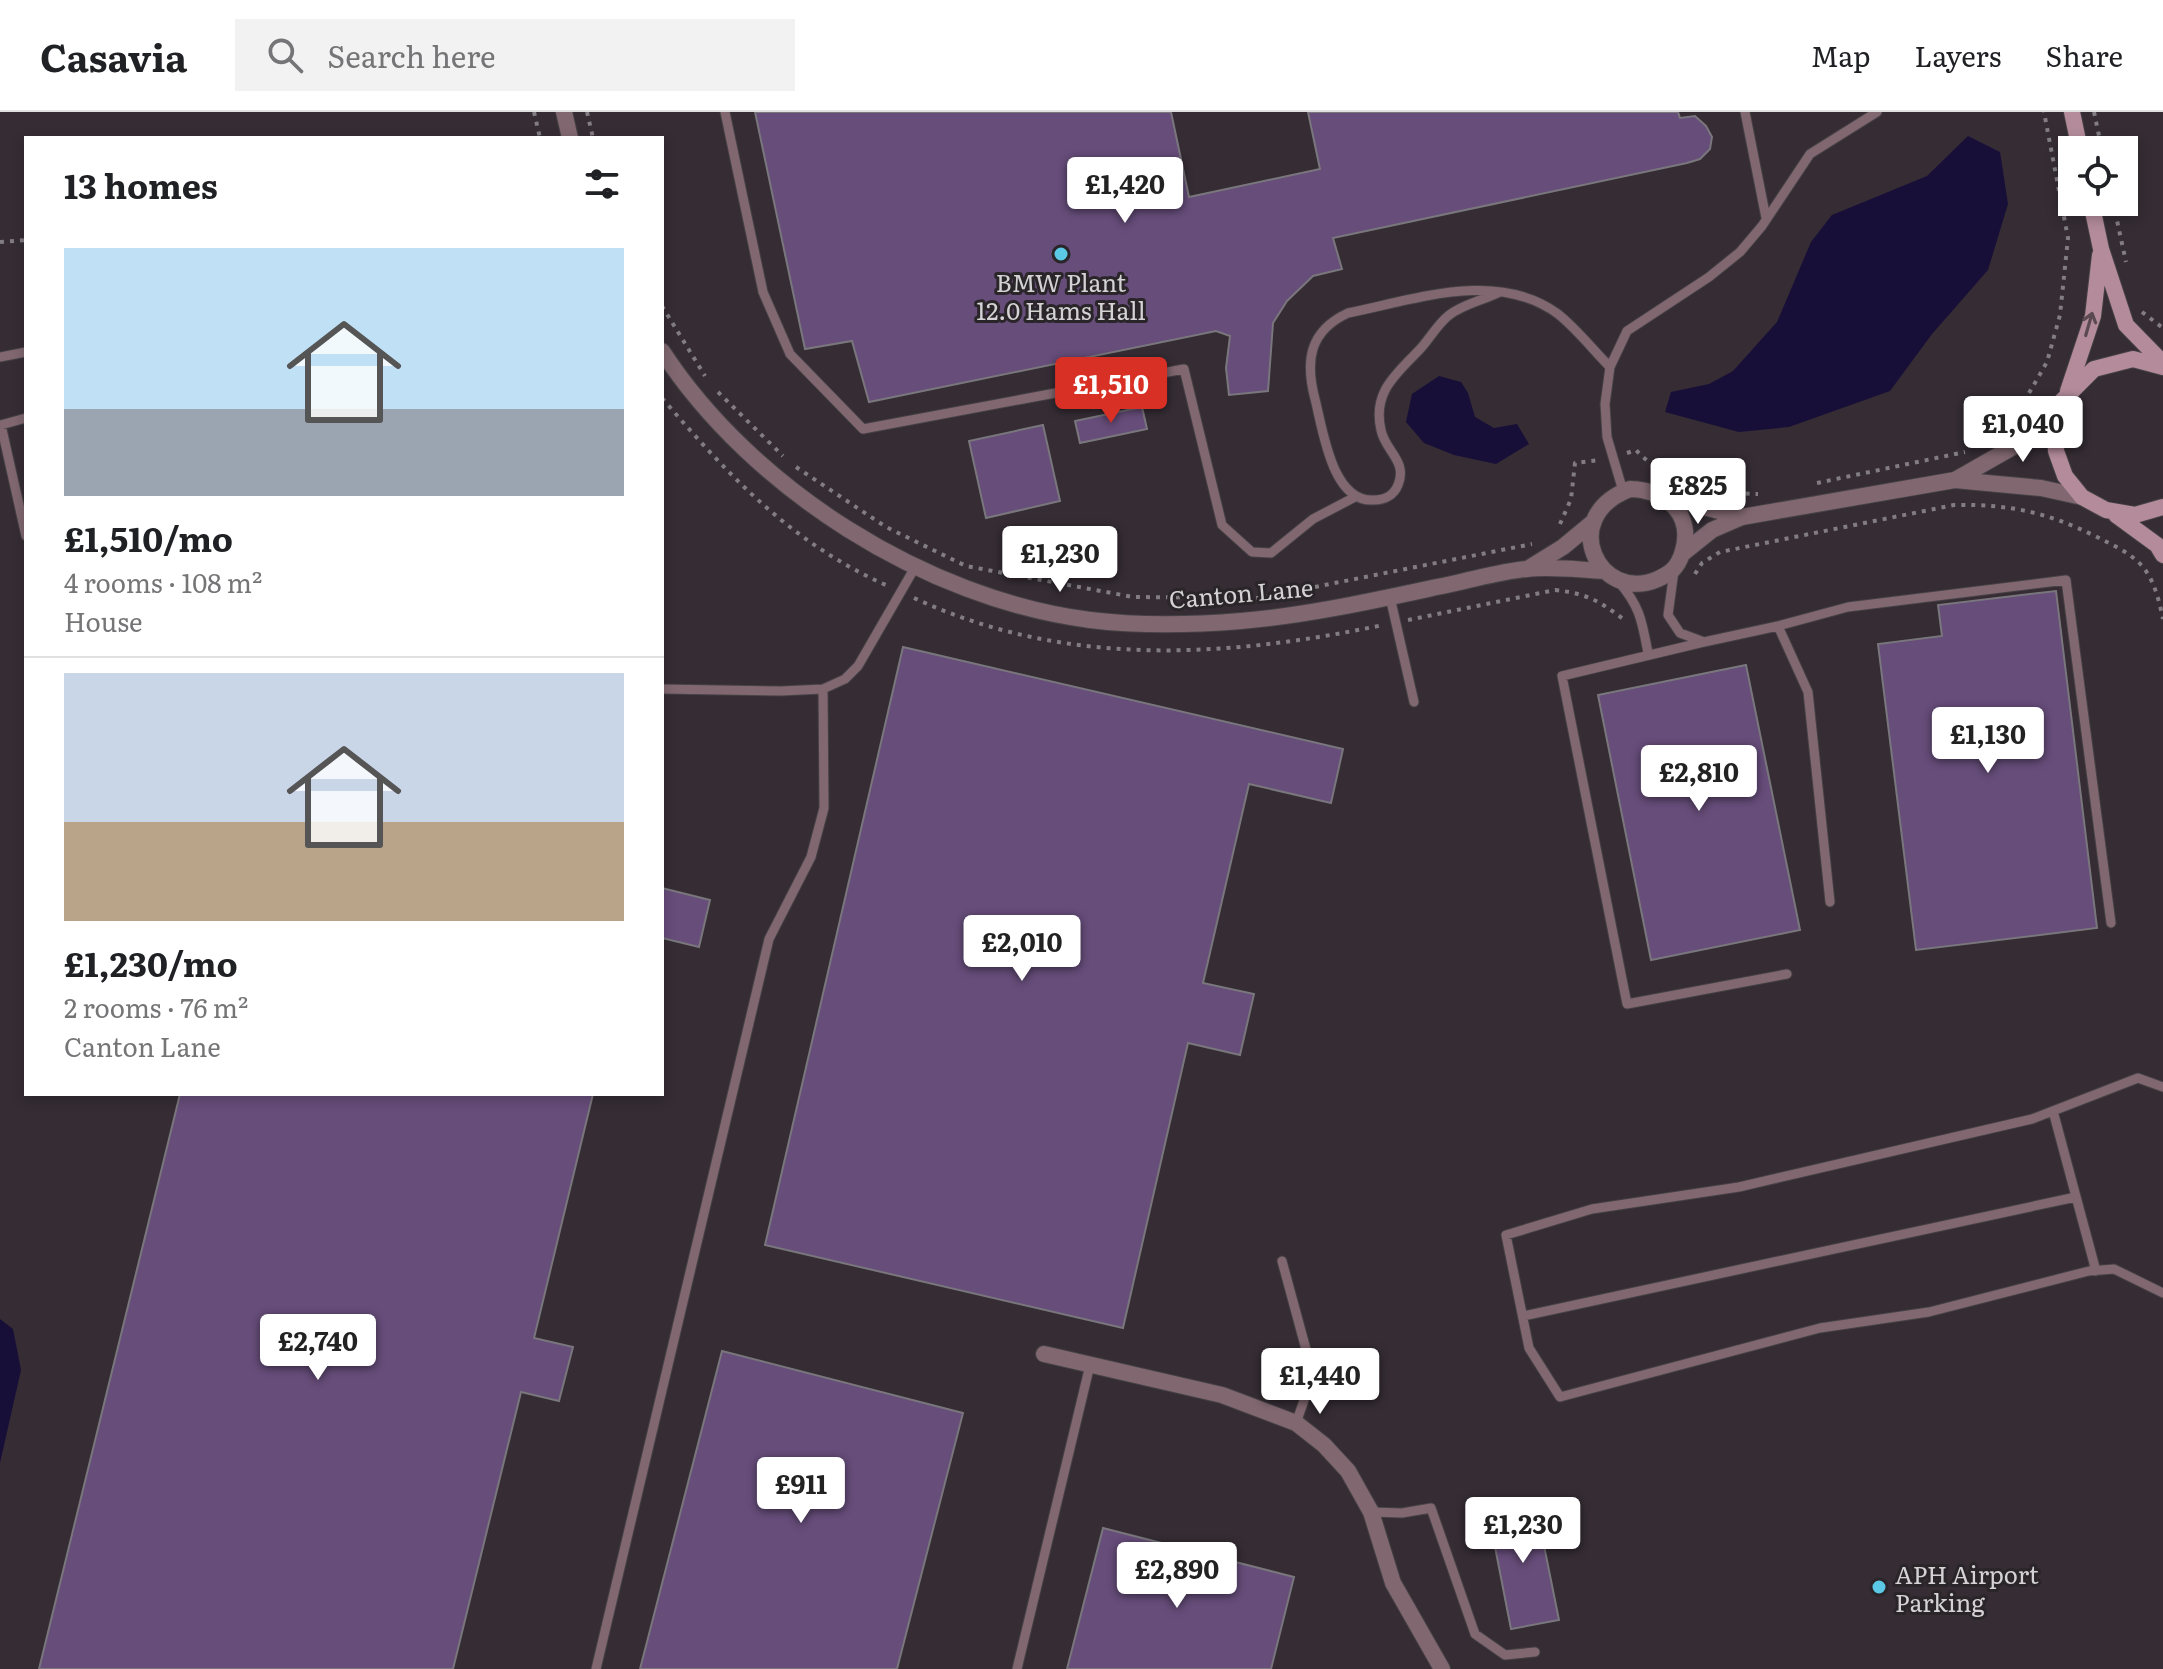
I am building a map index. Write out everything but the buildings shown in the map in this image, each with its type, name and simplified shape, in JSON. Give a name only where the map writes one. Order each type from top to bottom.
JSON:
[{"type":"street","points":[[564,112],[570,136]]},
{"type":"street","points":[[2072,112],[2077,136]]},
{"type":"street","points":[[2094,216],[2101,249],[2126,325],[2163,365]]},
{"type":"street","points":[[2082,497],[2065,476],[2056,451],[2055,429],[2093,316],[2101,249]]},
{"type":"street","name":"Canton Lane","points":[[664,354],[721,426],[773,476],[822,511],[914,569],[1017,605],[1090,620],[1159,624],[1242,621],[1330,609],[1528,568],[1610,575]]},
{"type":"street","points":[[1955,480],[2013,447],[2094,369],[2133,359],[2163,365]]},
{"type":"street","points":[[1682,554],[1712,530],[1742,517],[1955,480],[2041,488],[2082,497],[2128,522],[2157,545],[2163,555]]},
{"type":"street","points":[[1664,497],[1676,508],[1683,521],[1685,538],[1674,571],[1654,581],[1631,583],[1610,575],[1595,558],[1590,542],[1592,523],[1611,496],[1623,491],[1647,489],[1664,497],[1742,517]]},
{"type":"street","points":[[2106,510],[2135,515],[2163,507]]},
{"type":"street","name":"Canton Lane","points":[[1528,568],[1563,547],[1592,523]]},
{"type":"street","points":[[1044,1354],[1222,1395],[1296,1423],[1324,1445],[1348,1471],[1371,1512],[1393,1583],[1442,1669]]},
{"type":"lane","points":[[725,112],[768,304],[790,354],[863,429],[1184,369],[1222,525],[1252,552],[1271,553],[1313,519],[1355,497]]},
{"type":"lane","points":[[1745,112],[1766,218]]},
{"type":"lane","points":[[1623,491],[1607,437],[1605,404],[1610,367],[1627,331],[1709,277],[1740,252],[1810,154],[1877,112]]},
{"type":"lane","points":[[1498,293],[1449,315],[1387,385],[1377,414],[1382,435],[1398,457],[1401,472],[1398,484],[1393,494],[1381,500],[1367,501],[1355,497],[1343,484],[1332,463],[1310,379],[1310,359],[1315,343],[1323,329],[1334,319],[1348,313],[1467,289],[1498,293],[1527,297],[1557,314],[1610,367]]},
{"type":"lane","points":[[0,357],[24,352]]},
{"type":"lane","points":[[24,419],[1,425],[24,527]]},
{"type":"lane","points":[[664,689],[823,689],[845,679],[858,666],[914,569]]},
{"type":"lane","points":[[1674,571],[1668,615],[1680,633],[1704,642]]},
{"type":"lane","points":[[1610,575],[1633,598],[1641,614],[1648,653]]},
{"type":"lane","points":[[1787,974],[1627,1004],[1562,676],[1848,607],[2066,580],[2111,923]]},
{"type":"lane","points":[[1390,597],[1414,702]]},
{"type":"lane","points":[[1778,626],[1808,692],[1830,902]]},
{"type":"lane","points":[[596,1669],[769,939],[811,857],[824,808],[823,689]]},
{"type":"lane","points":[[2163,1087],[2138,1078],[2032,1119],[1739,1187],[1592,1209],[1506,1235],[1529,1348],[1560,1397],[1820,1328],[1929,1312],[2096,1271],[2114,1269],[2163,1293]]},
{"type":"lane","points":[[2053,1111],[2096,1271]]},
{"type":"lane","points":[[1523,1316],[2076,1197]]},
{"type":"lane","points":[[1282,1261],[1313,1375],[1296,1423]]},
{"type":"lane","points":[[1017,1669],[1090,1365]]},
{"type":"lane","points":[[1371,1512],[1402,1513],[1431,1508],[1475,1634],[1505,1655],[1535,1652]]},
{"type":"path","points":[[534,112],[540,136]]},
{"type":"path","points":[[587,112],[593,136]]},
{"type":"path","points":[[2009,425],[2047,362],[2060,315],[2068,238],[2044,112]]},
{"type":"path","points":[[2094,112],[2099,136]]},
{"type":"path","points":[[2116,216],[2128,271]]},
{"type":"path","points":[[0,242],[24,240]]},
{"type":"path","points":[[664,309],[711,384],[792,464],[886,527],[966,566],[1133,597],[1259,598],[1542,541]]},
{"type":"path","points":[[2139,309],[2163,328]]},
{"type":"path","points":[[664,400],[727,473],[770,512],[824,551],[945,612],[1001,630],[1064,643],[1143,652],[1205,650],[1343,634],[1555,590],[1578,592],[1609,606],[1626,622]]},
{"type":"path","points":[[1813,484],[1977,448]]},
{"type":"path","points":[[1636,450],[1651,466],[1679,479],[1739,494],[1762,494]]},
{"type":"path","points":[[1557,528],[1571,499],[1575,463]]},
{"type":"path","points":[[1691,580],[1702,563],[1720,552],[1954,505],[1990,504],[2061,519],[2121,549],[2150,577],[2163,619]]},
{"type":"shaded area","points":[[0,112],[2163,112],[2163,1669],[0,1669]]},
{"type":"shaded area","points":[[1968,136],[2000,152],[2008,204],[1988,270],[1932,334],[1890,391],[1789,427],[1739,432],[1665,412],[1671,392],[1709,384],[1733,371],[1777,322],[1811,242],[1832,215],[1927,176]]},
{"type":"shaded area","points":[[1439,376],[1461,382],[1468,393],[1475,417],[1494,428],[1517,424],[1529,444],[1496,464],[1454,455],[1424,443],[1406,422],[1412,394]]},
{"type":"shaded area","points":[[0,1319],[13,1329],[21,1370],[0,1463]]},
{"type":"place","name":"BMW Plant 12.0 Hams Hall","points":[[1061,254]]},
{"type":"place","name":"APH Airport Parking","points":[[1879,1587]]}]
